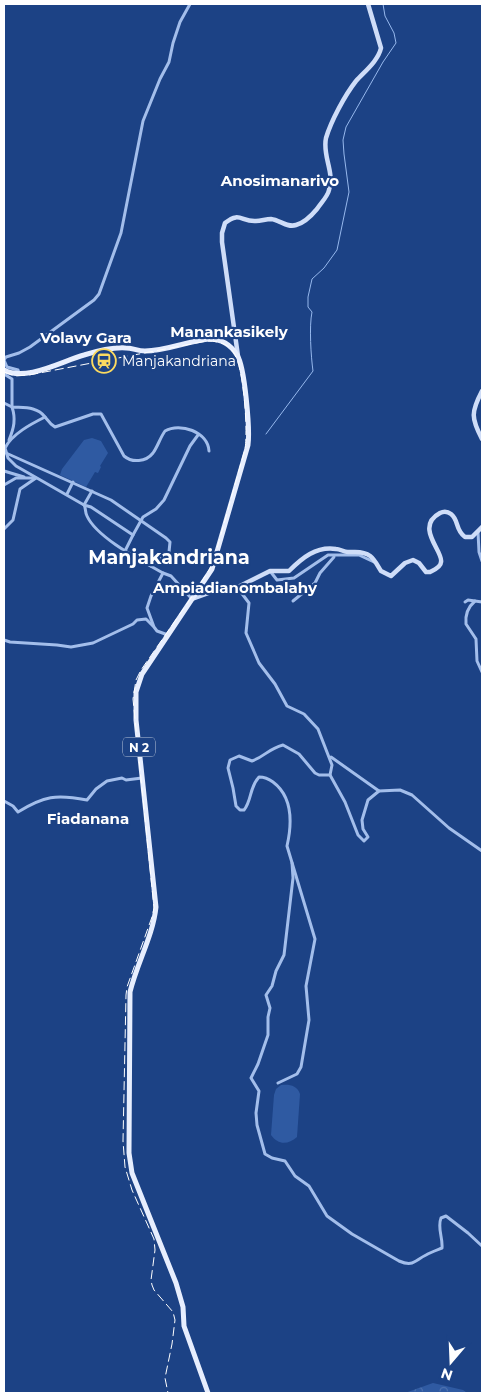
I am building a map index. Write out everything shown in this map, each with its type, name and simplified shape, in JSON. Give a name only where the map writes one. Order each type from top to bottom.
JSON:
[{"type":"main road","points":[[4,370],[19,374],[33,372],[82,355],[108,349],[125,347],[144,351],[210,339],[226,343],[239,357]]},
{"type":"main road","name":"N 2","points":[[208,1393],[184,1326],[183,1307],[176,1283],[132,1173],[129,1153],[130,992],[134,975],[155,918],[156,907],[136,720],[136,692],[142,674],[212,569],[248,445],[248,426],[239,357]]},
{"type":"street","points":[[19,374],[18,370],[7,367],[4,360],[6,357],[30,347],[94,300],[99,294],[121,233],[143,121],[169,62],[180,22],[190,4]]},
{"type":"street","points":[[239,357],[222,242],[225,223],[235,216],[253,222],[272,219],[286,225],[297,225],[315,211],[329,191],[331,173],[325,152],[326,139],[332,120],[355,82],[376,60],[381,48],[368,4]]},
{"type":"street","points":[[4,374],[12,379],[12,407],[15,422],[5,448],[5,452],[11,462],[84,505],[91,507],[132,534]]},
{"type":"street","points":[[482,391],[474,407],[473,416],[482,439]]},
{"type":"street","points":[[4,403],[12,407],[30,408],[42,413],[54,427],[93,414],[101,414],[128,460],[137,462],[149,457],[154,452],[165,431],[170,428],[184,428],[198,435],[206,440],[209,451]]},
{"type":"street","points":[[8,443],[20,432],[45,417]]},
{"type":"street","points":[[125,551],[132,534],[141,520],[164,500],[193,441],[198,435]]},
{"type":"street","points":[[5,452],[111,500],[170,542],[169,552],[151,566]]},
{"type":"street","points":[[4,471],[26,479]]},
{"type":"street","points":[[4,485],[16,478],[36,477]]},
{"type":"street","points":[[4,529],[12,520],[20,489],[36,477]]},
{"type":"street","points":[[66,494],[73,482]]},
{"type":"street","points":[[92,491],[84,505],[86,516],[96,528],[125,551],[171,576],[192,599],[255,580],[270,571],[289,571],[307,554],[332,548],[364,553],[378,563],[381,571],[391,576],[405,563],[413,560],[419,563],[426,572],[430,572],[442,562],[430,535],[431,524],[436,515],[443,511],[449,512],[454,516],[458,529],[465,536],[472,537],[482,527]]},
{"type":"street","points":[[478,532],[479,552],[482,561]]},
{"type":"street","points":[[270,571],[277,580],[290,579],[328,555],[359,555],[378,566]]},
{"type":"street","points":[[293,600],[315,583],[333,557],[340,555]]},
{"type":"street","points":[[154,626],[147,608],[163,573]]},
{"type":"street","points":[[236,586],[249,603],[246,632],[258,663],[275,684],[287,706],[304,714],[318,729],[332,766],[330,775],[345,802],[358,835],[364,841],[368,837],[363,829],[363,824],[366,803],[369,798],[379,791],[400,790],[412,795],[449,828],[482,851]]},
{"type":"street","points":[[465,602],[468,600],[482,602]]},
{"type":"street","points":[[475,601],[469,606],[465,617],[466,624],[476,639],[477,662],[482,672]]},
{"type":"street","points":[[4,640],[71,648],[93,643],[110,636],[142,618],[168,635]]},
{"type":"street","points":[[477,651],[482,652]]},
{"type":"street","points":[[278,1083],[297,1074],[301,1067],[309,1020],[306,986],[315,939],[287,846],[290,835],[289,806],[284,791],[272,781],[259,777],[251,788],[248,805],[244,810],[240,810],[236,806],[234,788],[228,768],[230,760],[239,756],[252,761],[258,759],[271,748],[283,745],[299,754],[315,773],[330,775]]},
{"type":"street","points":[[329,757],[379,791]]},
{"type":"street","points":[[4,801],[13,806],[18,812],[41,800],[68,796],[87,800],[101,784],[115,779],[142,778]]},
{"type":"street","points":[[292,858],[292,878],[284,955],[276,971],[272,986],[266,995],[270,1008],[268,1036],[251,1078],[259,1091],[256,1112],[257,1125],[265,1154],[285,1161],[295,1176],[309,1186],[327,1216],[352,1234],[399,1261],[407,1264],[414,1263],[425,1255],[442,1248],[443,1239],[439,1223],[441,1218],[446,1216],[468,1232],[482,1246]]},
{"type":"green space","points":[[92,438],[101,441],[108,453],[98,473],[95,472],[86,487],[60,475],[62,469],[84,440]]},
{"type":"green space","points":[[281,1085],[292,1086],[300,1094],[297,1137],[287,1143],[277,1141],[271,1135],[274,1095],[276,1089]]},
{"type":"green space","points":[[433,1383],[463,1390],[467,1393],[405,1393]]},
{"type":"waterway","points":[[266,434],[313,371],[310,333],[312,312],[308,307],[308,297],[312,279],[324,268],[337,250],[349,192],[343,140],[346,127],[396,43],[394,33],[385,16],[383,4]]},
{"type":"railway","points":[[4,372],[15,376],[29,375],[211,341],[218,342],[232,350],[243,385],[245,449],[214,559],[191,598],[141,670],[136,680],[133,699],[154,908],[127,987],[123,1141],[125,1167],[132,1190],[154,1239],[152,1285],[173,1312],[175,1320],[165,1378],[168,1393]]},
{"type":"place","name":"Manjakandriana","points":[[104,361]]},
{"type":"district","name":"Anosimanarivo","points":[[280,180]]},
{"type":"district","name":"Manankasikely","points":[[229,331]]},
{"type":"district","name":"Volavy Gara","points":[[86,337]]},
{"type":"district","name":"Manjakandriana","points":[[169,557]]},
{"type":"district","name":"Ampiadianombalahy","points":[[235,587]]},
{"type":"district","name":"Fiadanana","points":[[88,818]]}]
